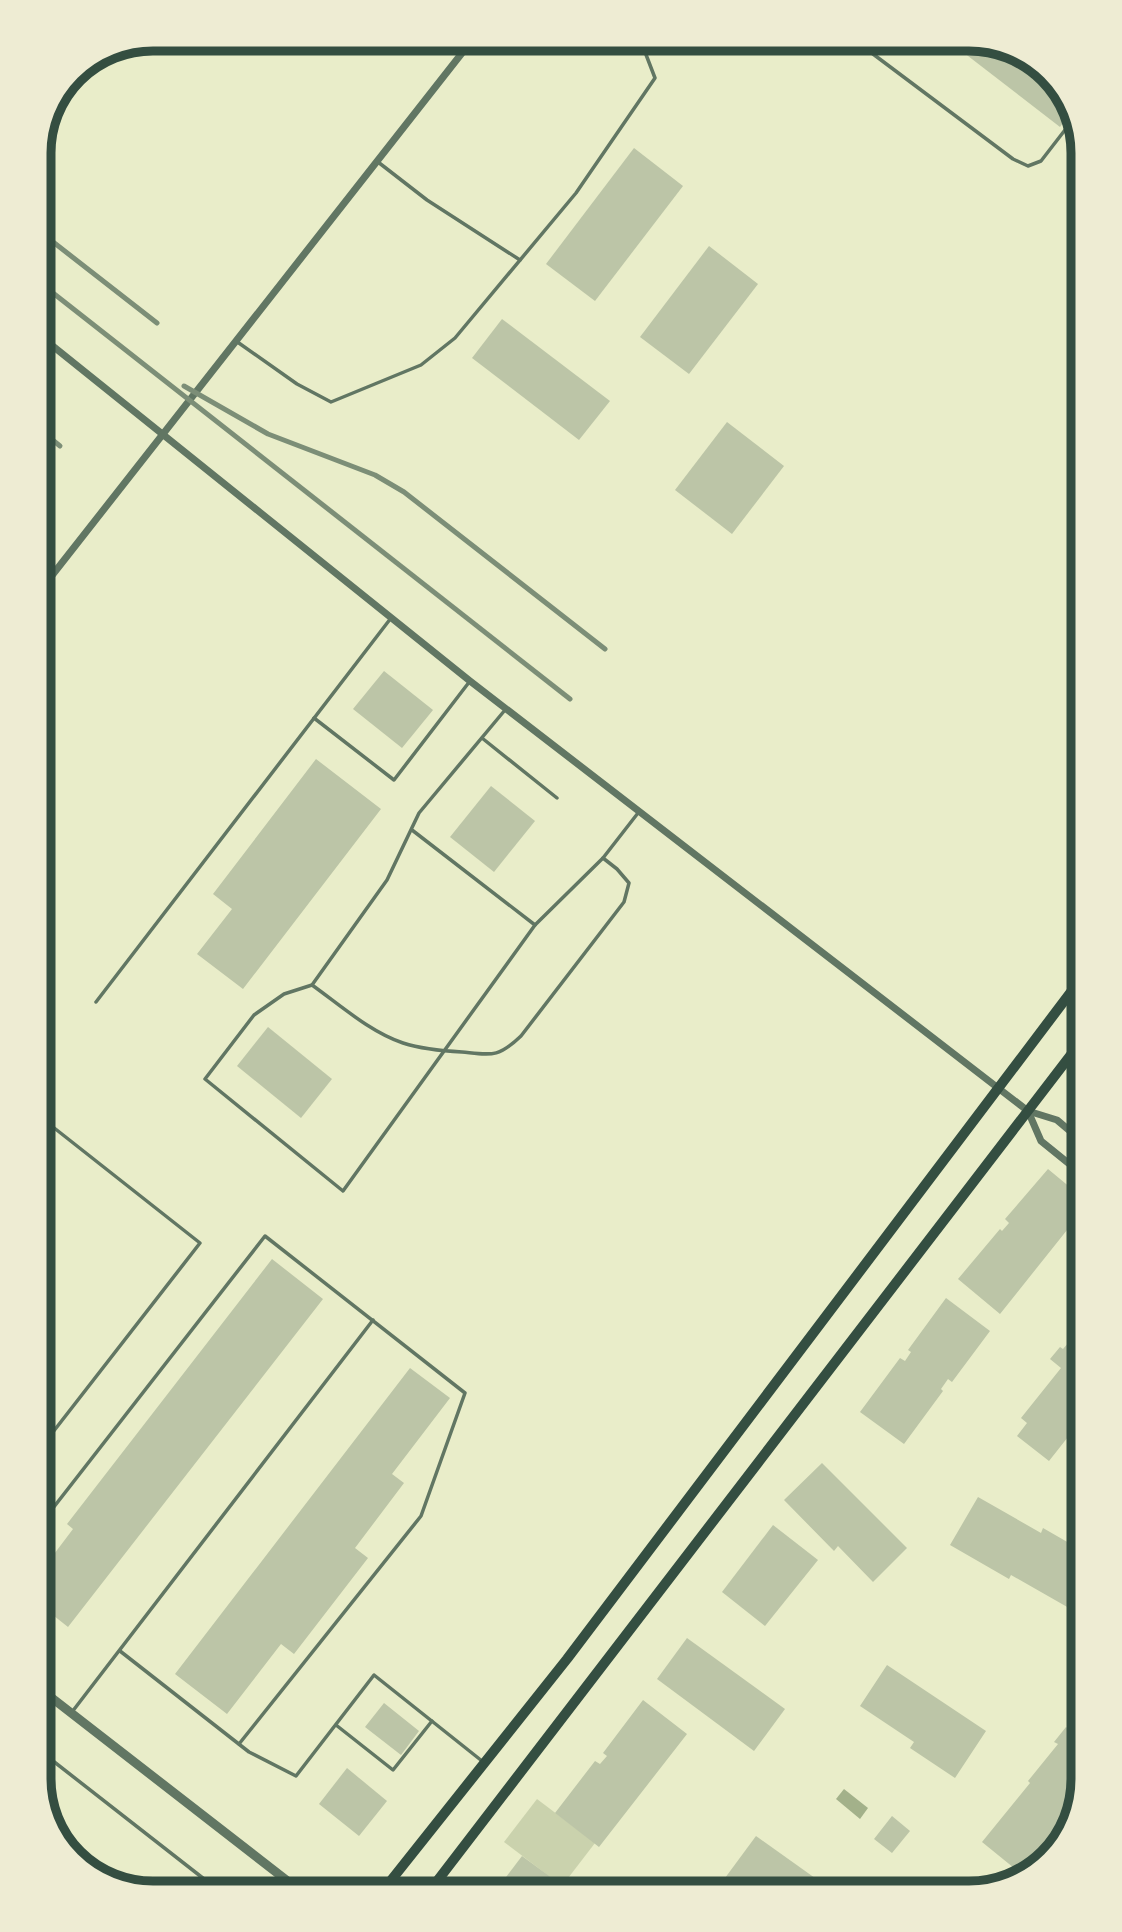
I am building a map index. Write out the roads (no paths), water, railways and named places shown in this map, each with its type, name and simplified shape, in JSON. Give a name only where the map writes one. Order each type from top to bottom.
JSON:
[{"type":"main road","points":[[390,1881],[567,1658],[1071,992]]},
{"type":"main road","points":[[437,1881],[1071,1055]]},
{"type":"street","points":[[51,575],[464,51]]},
{"type":"street","points":[[51,345],[506,709],[1028,1111],[1057,1120],[1071,1132]]},
{"type":"street","points":[[1028,1111],[1041,1141],[1070,1164]]},
{"type":"street","points":[[51,1698],[288,1881]]},
{"type":"lane","points":[[236,340],[297,384],[331,402],[421,365],[455,338],[576,193],[655,78],[645,51]]},
{"type":"lane","points":[[869,51],[1013,159],[1028,166],[1041,161],[1068,126]]},
{"type":"lane","points":[[378,162],[428,201],[520,260]]},
{"type":"lane","points":[[96,1002],[391,618]]},
{"type":"lane","points":[[314,718],[394,780],[470,681]]},
{"type":"lane","points":[[506,709],[419,813],[387,880],[312,985],[284,994],[254,1015],[205,1079],[343,1191],[536,925],[603,858],[639,811]]},
{"type":"lane","points":[[482,738],[557,798]]},
{"type":"lane","points":[[412,830],[536,925]]},
{"type":"lane","points":[[312,985],[370,1026],[403,1043],[443,1051],[492,1055],[506,1051],[521,1036],[624,902],[629,883],[603,858]]},
{"type":"lane","points":[[51,1125],[200,1243],[51,1433]]},
{"type":"lane","points":[[51,1509],[265,1236],[465,1394],[421,1516],[239,1744]]},
{"type":"lane","points":[[71,1713],[373,1320]]},
{"type":"lane","points":[[120,1651],[249,1752],[296,1776],[374,1675],[484,1762]]},
{"type":"lane","points":[[336,1725],[393,1770],[432,1721]]},
{"type":"lane","points":[[51,1760],[207,1881]]},
{"type":"railway","points":[[51,240],[157,323]]},
{"type":"railway","points":[[51,291],[570,699]]},
{"type":"railway","points":[[184,386],[268,434],[375,475],[404,492],[605,649]]},
{"type":"railway","points":[[51,439],[60,446]]}]
